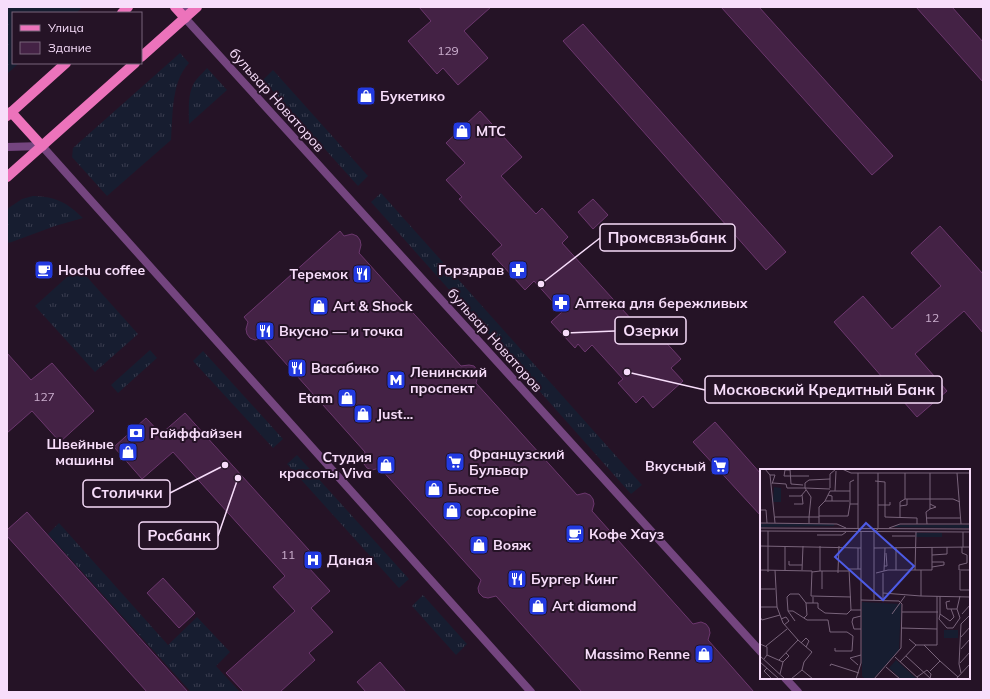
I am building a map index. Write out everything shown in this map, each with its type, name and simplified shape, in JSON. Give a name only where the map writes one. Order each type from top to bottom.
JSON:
[{"type":"main road","points":[[175,7],[185,18]]},
{"type":"main road","points":[[142,56],[197,7]]},
{"type":"main road","points":[[42,146],[9,114],[65,64]]},
{"type":"main road","points":[[7,177],[133,64]]},
{"type":"street","points":[[185,18],[187,7]]},
{"type":"street","name":"бульвар Новаторов","points":[[185,18],[760,651]]},
{"type":"street","points":[[7,147],[42,146],[531,692]]},
{"type":"street","points":[[786,679],[798,692]]},
{"type":"green space","points":[[7,7],[83,7],[77,12],[12,12],[12,64],[18,64],[7,74]]},
{"type":"green space","points":[[180,53],[189,63],[183,71],[176,89],[171,140],[107,196],[72,157],[73,148]]},
{"type":"green space","points":[[207,68],[227,90],[189,124],[189,101],[191,90],[196,80]]},
{"type":"green space","points":[[273,70],[368,176],[358,186],[263,80]]},
{"type":"green space","points":[[381,193],[642,485],[631,494],[371,202]]},
{"type":"green space","points":[[33,196],[61,201],[83,218],[55,226],[9,243],[7,241],[7,209],[22,199]]},
{"type":"green space","points":[[78,267],[138,334],[95,372],[35,306]]},
{"type":"green space","points":[[150,350],[157,358],[118,393],[111,385]]},
{"type":"green space","points":[[203,351],[283,439],[273,448],[193,361]]},
{"type":"green space","points":[[297,455],[409,579],[399,588],[287,464]]},
{"type":"green space","points":[[59,523],[168,645],[197,617],[230,652],[216,666],[240,692],[191,692],[48,534]]},
{"type":"green space","points":[[423,595],[467,644],[456,655],[412,606]]},
{"type":"building","points":[[419,7],[491,7],[464,31],[488,58],[458,85],[443,68],[437,74],[408,41],[431,21]]},
{"type":"building","points":[[721,7],[759,7],[893,156],[872,175]]},
{"type":"building","points":[[916,7],[952,7],[983,42],[983,82]]},
{"type":"building","points":[[583,24],[786,252],[766,270],[563,41]]},
{"type":"building","points":[[480,111],[522,157],[501,176],[536,214],[542,208],[568,237],[562,243],[632,320],[635,318],[657,342],[662,338],[681,359],[671,368],[683,381],[653,408],[643,396],[636,403],[618,383],[623,379],[592,345],[585,352],[578,344],[575,348],[551,322],[562,312],[534,281],[525,290],[492,254],[502,245],[459,199],[462,197],[446,180],[465,163],[446,143]]},
{"type":"building","points":[[593,199],[608,215],[593,229],[578,212]]},
{"type":"building","points":[[940,226],[983,274],[983,333],[964,311],[915,354],[947,391],[917,417],[834,322],[863,296],[892,329],[941,286],[911,253]]},
{"type":"building","name":"Французский Бульвар","points":[[340,231],[344,236],[352,234],[357,236],[361,245],[359,253],[461,366],[474,366],[478,375],[476,383],[577,495],[585,493],[590,495],[594,504],[592,511],[693,624],[701,622],[706,624],[710,633],[708,640],[754,692],[582,692],[496,596],[488,598],[483,597],[479,593],[478,588],[481,580],[380,468],[372,470],[367,468],[363,459],[365,452],[263,338],[255,340],[250,338],[247,334],[246,329],[248,322],[244,317]]},
{"type":"building","points":[[7,353],[31,380],[52,363],[94,411],[60,442],[32,411],[7,433]]},
{"type":"building","points":[[185,413],[318,560],[309,568],[330,591],[311,608],[333,632],[309,653],[315,660],[280,692],[244,692],[226,673],[295,611],[273,587],[285,576],[173,452],[142,479],[114,447],[146,418],[161,434]]},
{"type":"building","points":[[715,422],[760,473],[760,515],[693,442]]},
{"type":"building","points":[[27,512],[188,692],[147,692],[7,536],[7,530]]},
{"type":"building","points":[[163,578],[195,613],[179,628],[147,593]]},
{"type":"building","points":[[380,662],[406,692],[366,692],[357,682]]},
{"type":"place","name":"Букетико","points":[[366,96]]},
{"type":"place","name":"МТС","points":[[462,131]]},
{"type":"place","name":"Hochu coffee","points":[[44,270]]},
{"type":"place","name":"Горздрав","points":[[518,270]]},
{"type":"place","name":"Теремок","points":[[362,274]]},
{"type":"place","name":"Промсвязьбанк","points":[[541,284]]},
{"type":"place","name":"Аптека для бережливых","points":[[561,303]]},
{"type":"place","name":"Art & Shock","points":[[319,306]]},
{"type":"place","name":"Вкусно — и точка","points":[[265,331]]},
{"type":"place","name":"Озерки","points":[[566,333]]},
{"type":"place","name":"Васабико","points":[[297,368]]},
{"type":"place","name":"Московский Кредитный Банк","points":[[627,372]]},
{"type":"place","name":"Ленинский проспект","points":[[396,380]]},
{"type":"place","name":"Etam","points":[[347,398]]},
{"type":"place","name":"Just...","points":[[363,414]]},
{"type":"place","name":"Райффайзен","points":[[136,433]]},
{"type":"place","name":"Швейные машины","points":[[128,452]]},
{"type":"place","name":"Французский Бульвар","points":[[455,462]]},
{"type":"place","name":"Столички","points":[[225,465]]},
{"type":"place","name":"Студия красоты Viva","points":[[386,465]]},
{"type":"place","name":"Вкусный","points":[[720,466]]},
{"type":"place","name":"Росбанк","points":[[238,478]]},
{"type":"place","name":"Бюстье","points":[[434,489]]},
{"type":"place","name":"cop.copine","points":[[452,511]]},
{"type":"place","name":"Кофе Хауз","points":[[575,534]]},
{"type":"place","name":"Вояж","points":[[479,545]]},
{"type":"place","name":"Даная","points":[[313,560]]},
{"type":"place","name":"Бургер Кинг","points":[[517,579]]},
{"type":"place","name":"Art diamond","points":[[538,606]]},
{"type":"place","name":"Massimo Renne","points":[[704,654]]}]
